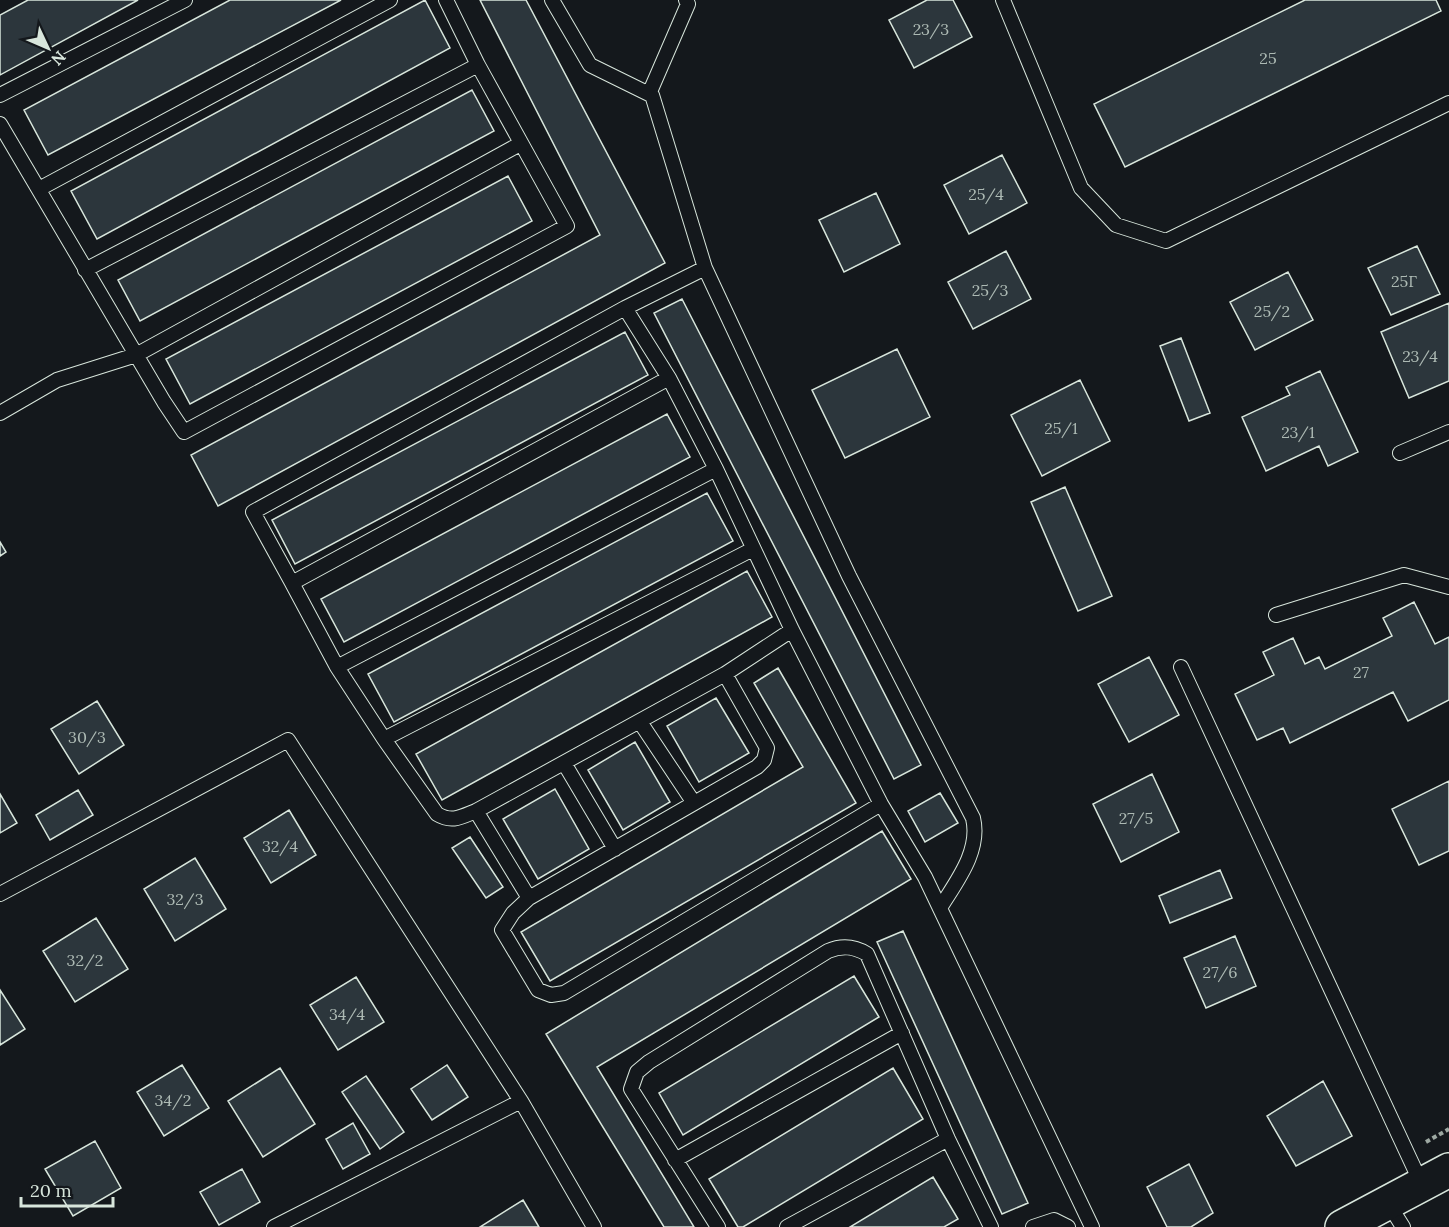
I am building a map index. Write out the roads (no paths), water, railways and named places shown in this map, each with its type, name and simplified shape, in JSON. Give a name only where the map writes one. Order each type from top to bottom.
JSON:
[{"type":"street","points":[[1342,1227],[1395,1215],[1436,1177]]},
{"type":"lane","points":[[0,95],[185,0]]},
{"type":"lane","points":[[39,189],[390,0]]},
{"type":"lane","points":[[0,124],[85,270],[184,432],[567,226],[520,144],[446,0]]},
{"type":"lane","points":[[552,0],[590,65],[652,95],[705,268],[849,576],[973,818],[976,830],[971,850],[964,868],[940,909]]},
{"type":"lane","points":[[649,94],[688,4],[686,0]]},
{"type":"lane","points":[[1003,0],[1081,188],[1116,225],[1166,241],[1449,103]]},
{"type":"lane","points":[[85,270],[478,65]]},
{"type":"lane","points":[[0,413],[57,380],[136,355],[520,144]]},
{"type":"lane","points":[[705,268],[625,308],[253,512],[337,667],[437,814],[446,819],[459,818],[476,811],[640,722],[725,674],[792,630]]},
{"type":"lane","points":[[625,308],[669,378],[716,469],[792,630],[881,804],[925,877],[1092,1227]]},
{"type":"lane","points":[[292,583],[669,378]]},
{"type":"lane","points":[[1400,453],[1449,432]]},
{"type":"lane","points":[[337,667],[716,469]]},
{"type":"lane","points":[[384,739],[753,549]]},
{"type":"lane","points":[[1276,615],[1404,575],[1449,587]]},
{"type":"lane","points":[[1181,666],[1436,1177]]},
{"type":"lane","points":[[725,674],[767,748],[764,760],[757,767],[529,898],[513,913],[502,930],[538,990],[551,995],[564,993],[881,804]]},
{"type":"lane","points":[[640,722],[694,803]]},
{"type":"lane","points":[[0,894],[288,740],[521,1101],[594,1227]]},
{"type":"lane","points":[[564,763],[615,849]]},
{"type":"lane","points":[[476,811],[529,898]]},
{"type":"lane","points":[[718,1227],[631,1089],[637,1072],[649,1062],[828,951],[838,946],[848,946],[867,954],[948,1139],[991,1227]]},
{"type":"lane","points":[[675,1160],[902,1033]]},
{"type":"lane","points":[[274,1227],[521,1101]]},
{"type":"lane","points":[[787,1227],[948,1139]]},
{"type":"lane","points":[[1033,1227],[1054,1220],[1068,1227]]}]
